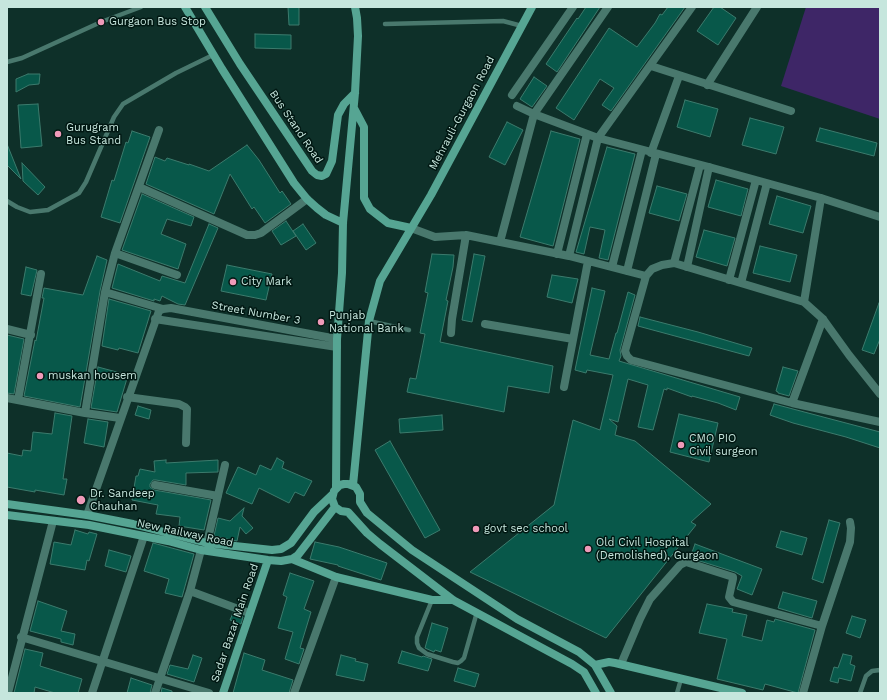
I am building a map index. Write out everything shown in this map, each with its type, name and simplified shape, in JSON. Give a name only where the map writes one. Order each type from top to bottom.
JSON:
[{"type":"main road","points":[[185,7],[213,55],[294,183],[307,199],[326,215],[343,223]]},
{"type":"main road","name":"Bus Stand Road","points":[[204,7],[312,171],[317,175],[322,176],[326,174],[332,161],[338,115],[344,104],[355,93]]},
{"type":"main road","points":[[355,7],[358,36],[354,108],[343,223],[342,273],[337,343],[333,504],[341,511],[348,512],[367,534],[453,600],[584,672],[596,693]]},
{"type":"main road","name":"Mehrauli-Gurgaon Road","points":[[352,485],[369,321],[380,281],[431,195],[532,7]]},
{"type":"main road","points":[[354,108],[364,127],[364,198],[370,209],[388,223],[411,228]]},
{"type":"main road","points":[[334,491],[344,484],[352,485],[358,490],[360,494],[360,502],[367,513],[412,550],[517,619],[578,652],[595,665],[611,693]]},
{"type":"main road","name":"New Railway Road","points":[[7,504],[87,515],[133,524],[207,543],[272,550],[281,548],[291,543],[314,512],[334,491]]},
{"type":"main road","points":[[292,559],[298,555],[335,507]]},
{"type":"main road","name":"New Railway Road","points":[[7,515],[89,525],[144,536],[201,550],[268,560],[281,561],[292,559]]},
{"type":"main road","points":[[292,559],[336,577],[432,600],[453,600]]},
{"type":"main road","name":"Sadar Bazar Main Road","points":[[223,693],[268,560]]},
{"type":"main road","points":[[595,665],[609,662],[621,664],[738,693]]},
{"type":"street","points":[[512,95],[573,7]]},
{"type":"street","points":[[500,242],[534,114],[608,7]]},
{"type":"street","points":[[569,256],[598,138],[692,7]]},
{"type":"street","points":[[707,85],[757,7]]},
{"type":"street","points":[[651,66],[791,111]]},
{"type":"street","points":[[627,271],[654,153],[679,76]]},
{"type":"street","points":[[517,106],[598,138],[767,183],[880,216]]},
{"type":"street","points":[[85,413],[105,292],[116,253],[159,130]]},
{"type":"street","points":[[557,254],[587,134]]},
{"type":"street","points":[[612,267],[642,150]]},
{"type":"street","points":[[674,263],[700,165]]},
{"type":"street","points":[[687,267],[709,167]]},
{"type":"street","points":[[729,280],[756,180]]},
{"type":"street","points":[[741,283],[767,183]]},
{"type":"street","points":[[140,187],[247,235],[255,236],[307,199]]},
{"type":"street","points":[[804,302],[821,198]]},
{"type":"street","points":[[411,228],[435,237],[466,235],[569,256],[646,276]]},
{"type":"street","points":[[451,332],[466,235]]},
{"type":"street","points":[[116,253],[177,275]]},
{"type":"street","points":[[564,387],[588,261]]},
{"type":"street","points":[[880,393],[849,355],[823,319],[804,302],[674,263],[662,265],[652,269],[646,276],[625,351],[631,360],[792,403],[880,422]]},
{"type":"street","points":[[18,400],[41,274]]},
{"type":"street","name":"Street Number 3","points":[[105,292],[167,308],[337,343]]},
{"type":"street","points":[[87,515],[155,319],[159,311],[167,308]]},
{"type":"street","points":[[155,319],[337,343]]},
{"type":"street","points":[[792,403],[823,319]]},
{"type":"street","points":[[485,324],[573,339]]},
{"type":"street","points":[[7,329],[31,335]]},
{"type":"street","points":[[127,397],[179,404],[185,407],[187,409],[186,443]]},
{"type":"street","points":[[7,398],[120,418]]},
{"type":"street","points":[[207,543],[225,465]]},
{"type":"street","points":[[155,485],[218,496]]},
{"type":"street","points":[[8,693],[53,521]]},
{"type":"street","points":[[803,693],[822,626],[850,542],[850,522]]},
{"type":"street","points":[[92,693],[144,536]]},
{"type":"street","points":[[155,693],[190,591],[201,550]]},
{"type":"street","points":[[621,664],[650,599],[680,565],[686,562],[733,577],[729,597],[733,602],[822,626]]},
{"type":"street","points":[[294,693],[336,577]]},
{"type":"street","points":[[190,591],[250,613]]},
{"type":"street","points":[[22,637],[209,693]]},
{"type":"lane","points":[[7,62],[22,58],[101,22],[141,7]]},
{"type":"lane","points":[[385,24],[503,21],[522,26]]},
{"type":"lane","points":[[7,201],[30,212],[48,210],[79,193],[86,182],[114,117],[123,104],[176,73],[213,55]]},
{"type":"lane","points":[[369,321],[409,330]]},
{"type":"lane","points":[[432,600],[417,637],[418,648],[427,654],[453,662],[462,662],[464,658],[477,612]]},
{"type":"lane","points":[[860,693],[866,676],[872,671],[880,670]]},
{"type":"lane","points":[[677,693],[682,679]]},
{"type":"shaded area","points":[[806,7],[880,7],[880,119],[781,86]]},
{"type":"building","points":[[288,7],[299,7],[299,25],[289,25]]},
{"type":"building","points":[[586,7],[600,7],[557,72],[546,64]]},
{"type":"building","points":[[668,7],[685,7],[611,111],[602,105],[614,88],[600,79],[574,120],[556,108],[609,28],[637,47],[660,14],[662,15]]},
{"type":"building","points":[[714,7],[720,7],[736,18],[718,45],[697,31]]},
{"type":"building","points":[[255,34],[291,35],[291,49],[255,48]]},
{"type":"building","points":[[28,74],[40,74],[39,84],[29,85],[16,92],[16,79]]},
{"type":"building","points":[[534,77],[547,86],[532,107],[520,99]]},
{"type":"building","points":[[685,100],[718,109],[710,137],[677,127]]},
{"type":"building","points":[[38,104],[42,146],[21,148],[18,105]]},
{"type":"building","points":[[750,118],[784,127],[776,154],[742,145]]},
{"type":"building","points":[[507,122],[523,130],[505,165],[489,157]]},
{"type":"building","points":[[820,128],[877,143],[874,156],[816,141]]},
{"type":"building","points":[[132,131],[150,137],[120,223],[101,217],[112,180],[114,181],[126,142],[128,143]]},
{"type":"building","points":[[551,131],[580,139],[553,246],[520,237]]},
{"type":"building","points":[[7,144],[21,179],[7,165]]},
{"type":"building","points":[[247,145],[259,160],[280,193],[282,191],[291,204],[265,223],[254,207],[252,209],[230,174],[214,214],[146,184],[155,157],[165,161],[167,158],[209,171]]},
{"type":"building","points":[[607,147],[635,154],[608,260],[599,258],[605,230],[590,227],[584,254],[576,252]]},
{"type":"building","points":[[22,163],[45,187],[38,195],[23,181]]},
{"type":"building","points":[[716,180],[748,189],[741,216],[708,207]]},
{"type":"building","points":[[657,186],[687,194],[679,221],[649,213]]},
{"type":"building","points":[[142,194],[194,217],[191,226],[167,219],[161,234],[186,244],[178,269],[122,250]]},
{"type":"building","points":[[777,196],[811,206],[803,233],[769,224]]},
{"type":"building","points":[[286,221],[296,236],[281,245],[272,231]]},
{"type":"building","points":[[209,224],[218,228],[185,305],[178,304],[162,296],[160,301],[154,299],[154,301],[112,288],[118,264],[160,281],[162,276],[185,283]]},
{"type":"building","points":[[303,224],[316,243],[306,250],[293,231]]},
{"type":"building","points":[[704,230],[735,238],[727,266],[696,257]]},
{"type":"building","points":[[760,246],[797,255],[790,282],[753,273]]},
{"type":"building","points":[[432,254],[454,255],[446,300],[448,301],[440,342],[553,366],[549,393],[508,386],[504,412],[407,392],[410,378],[416,379],[425,334],[420,333],[428,293],[425,292]]},
{"type":"building","points":[[474,254],[485,256],[472,322],[462,320]]},
{"type":"building","points":[[97,256],[107,260],[100,291],[80,407],[24,396],[44,298],[42,298],[44,288],[83,295]]},
{"type":"building","points":[[227,265],[272,274],[266,300],[221,291]]},
{"type":"building","points":[[26,267],[37,270],[31,296],[21,294]]},
{"type":"building","points":[[552,275],[578,279],[572,303],[547,297]]},
{"type":"building","name":"Old Civil Hospital (Demolished), Gurgaon","points":[[592,288],[605,291],[590,355],[609,359],[628,292],[635,295],[620,350],[621,356],[619,361],[740,397],[736,410],[718,403],[692,397],[667,388],[667,390],[664,389],[653,430],[638,427],[648,385],[628,379],[618,422],[609,419],[617,426],[615,435],[635,441],[711,504],[691,522],[696,525],[606,638],[470,572],[554,505],[573,420],[600,430],[613,375],[587,370],[586,373],[575,370]]},
{"type":"building","points":[[109,299],[151,311],[138,353],[119,348],[118,350],[102,346]]},
{"type":"building","points":[[879,303],[880,339],[874,354],[862,350]]},
{"type":"building","points":[[640,317],[752,348],[749,356],[638,326]]},
{"type":"building","points":[[7,335],[24,339],[14,394],[7,393]]},
{"type":"building","points":[[98,367],[128,375],[117,412],[91,408]]},
{"type":"building","points":[[783,367],[798,371],[789,396],[776,391]]},
{"type":"building","points":[[774,404],[880,432],[880,448],[770,415]]},
{"type":"building","points":[[138,406],[151,410],[149,419],[135,415]]},
{"type":"building","points":[[55,413],[72,416],[63,479],[67,479],[64,495],[7,487],[7,453],[22,456],[23,450],[31,451],[33,432],[52,434]]},
{"type":"building","points":[[679,414],[718,423],[709,462],[670,452]]},
{"type":"building","points":[[442,415],[443,430],[400,433],[399,419]]},
{"type":"building","points":[[88,419],[108,422],[104,447],[84,443]]},
{"type":"building","points":[[390,441],[440,530],[425,538],[375,450]]},
{"type":"building","points":[[277,458],[284,462],[282,468],[312,481],[304,496],[295,492],[289,503],[259,488],[252,504],[226,493],[238,467],[256,475],[260,465],[271,470]]},
{"type":"building","points":[[166,460],[166,463],[218,460],[218,472],[186,473],[186,485],[156,480],[153,480],[150,484],[150,487],[154,490],[211,500],[204,530],[179,526],[180,517],[156,514],[158,505],[132,500],[136,476],[138,476],[140,469],[155,472],[154,461]]},
{"type":"building","points":[[244,508],[242,516],[253,528],[246,534],[240,527],[237,541],[214,536],[218,518],[230,521]]},
{"type":"building","points":[[829,520],[840,523],[823,583],[812,579]]},
{"type":"building","points":[[75,530],[88,534],[89,532],[97,534],[89,561],[87,560],[85,570],[50,564],[54,542],[71,545]]},
{"type":"building","points":[[781,531],[807,538],[802,555],[776,547]]},
{"type":"building","points":[[315,542],[339,547],[387,563],[381,580],[338,565],[310,559]]},
{"type":"building","points":[[153,543],[194,554],[182,597],[165,593],[169,579],[144,571]]},
{"type":"building","points":[[695,544],[762,569],[752,595],[737,589],[742,576],[735,572],[690,558]]},
{"type":"building","points":[[109,550],[131,556],[126,572],[105,566]]},
{"type":"building","points":[[290,573],[314,581],[304,609],[311,612],[300,648],[304,649],[299,664],[285,659],[293,632],[278,628],[287,597],[283,595]]},
{"type":"building","points":[[783,592],[817,601],[812,618],[778,608]]},
{"type":"building","points":[[38,601],[67,611],[61,631],[75,634],[73,645],[61,642],[61,639],[30,631]]},
{"type":"building","points":[[707,604],[733,609],[732,612],[747,615],[742,636],[762,641],[767,620],[774,622],[775,619],[815,630],[798,693],[765,684],[763,690],[717,679],[727,639],[699,633]]},
{"type":"building","points":[[233,613],[243,617],[241,624],[230,620]]},
{"type":"building","points":[[852,616],[866,620],[860,638],[846,633]]},
{"type":"building","points":[[432,623],[448,628],[441,652],[435,650],[434,652],[425,648]]},
{"type":"building","points":[[25,649],[43,653],[40,666],[82,679],[78,693],[55,693],[35,687],[34,693],[14,693]]},
{"type":"building","points":[[402,651],[432,659],[428,671],[398,663]]},
{"type":"building","points":[[244,653],[265,660],[262,670],[293,680],[289,693],[233,693]]},
{"type":"building","points":[[843,654],[852,656],[850,664],[855,666],[851,681],[839,678],[838,683],[830,681],[834,667],[838,668]]},
{"type":"building","points":[[193,655],[202,658],[194,682],[167,674],[170,665],[188,669]]},
{"type":"building","points":[[341,655],[356,659],[355,661],[368,664],[364,681],[336,675]]},
{"type":"building","points":[[458,668],[479,674],[475,687],[454,681]]},
{"type":"building","points":[[131,678],[152,685],[150,693],[127,693]]},
{"type":"building","points":[[162,688],[172,691],[172,693],[161,693]]},
{"type":"place","name":"Gurgaon Bus Stop","points":[[101,22]]},
{"type":"place","name":"Gurugram Bus Stand","points":[[58,134]]},
{"type":"place","name":"City Mark","points":[[233,282]]},
{"type":"place","name":"Punjab National Bank","points":[[321,322]]},
{"type":"place","name":"muskan housem","points":[[40,376]]},
{"type":"place","name":"CMO PIO Civil surgeon","points":[[681,445]]},
{"type":"place","name":"Dr. Sandeep Chauhan","points":[[81,500]]},
{"type":"place","name":"govt sec school","points":[[476,529]]},
{"type":"place","name":"Old Civil Hospital (Demolished), Gurgaon","points":[[588,549]]}]
